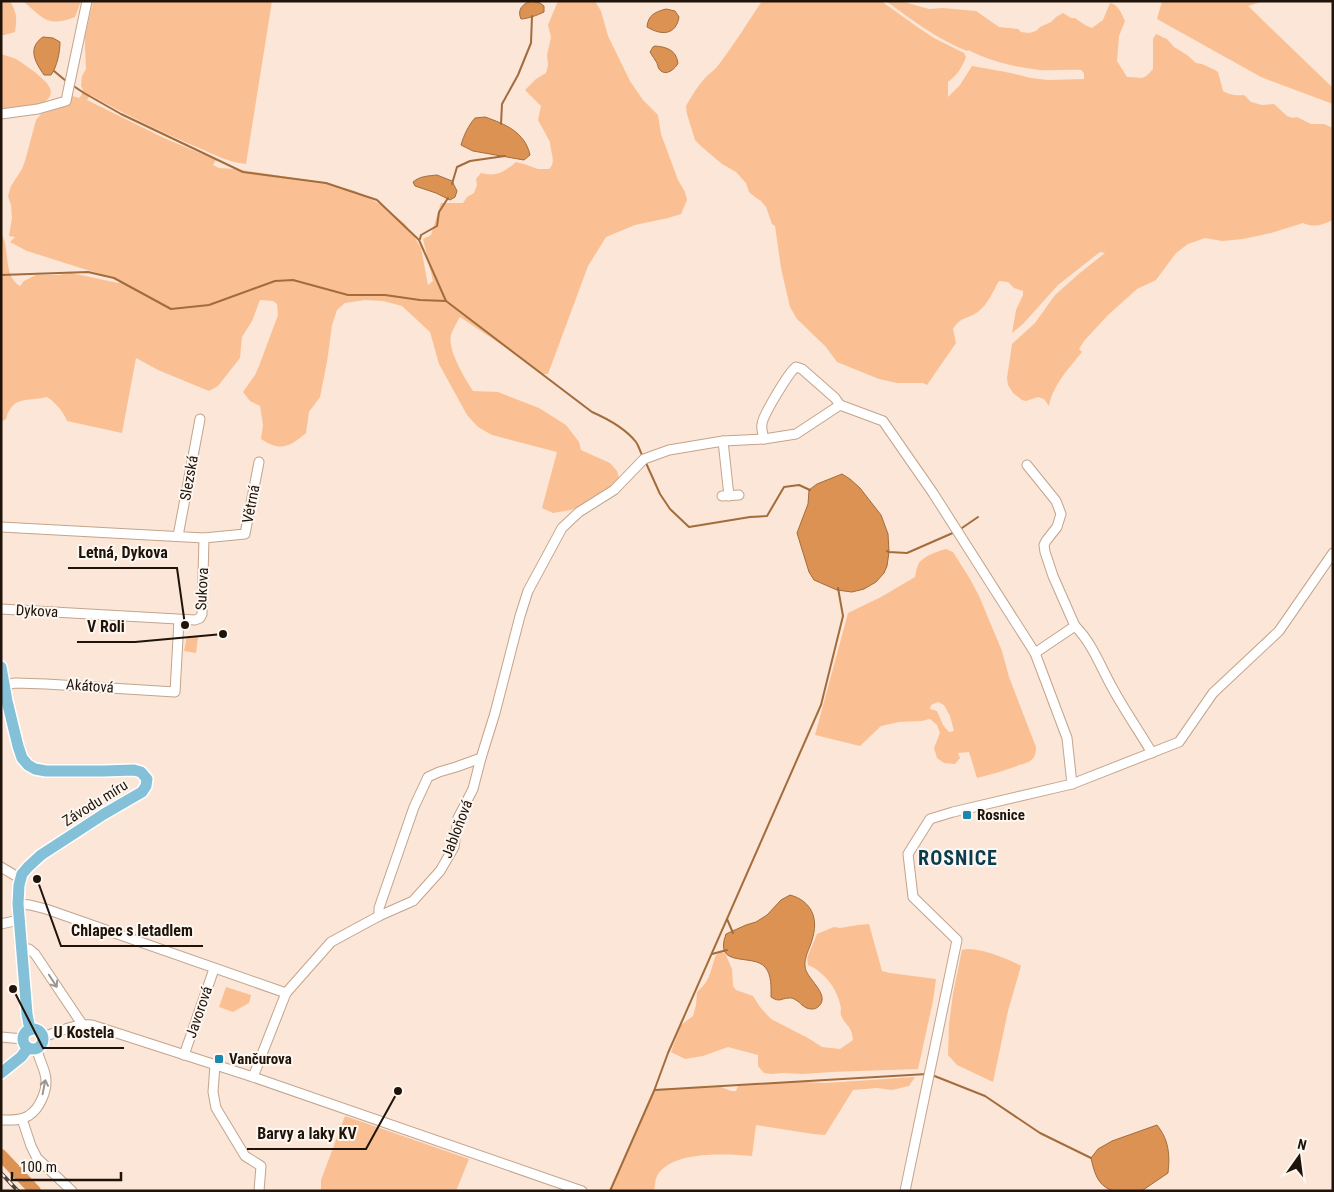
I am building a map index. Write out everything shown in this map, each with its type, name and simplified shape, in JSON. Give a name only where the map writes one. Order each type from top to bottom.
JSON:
[{"type":"main road","name":"Závodu míru","points":[[1,667],[18,746],[22,758],[28,765],[35,769],[46,771],[134,770],[141,772],[147,779],[146,786],[142,792],[104,814],[42,855],[28,867],[21,879]]},
{"type":"main road","points":[[21,879],[18,889],[18,904],[30,1030]]},
{"type":"main road","points":[[30,1030],[36,1030],[41,1034],[42,1044],[29,1045],[25,1033],[30,1030]]},
{"type":"main road","points":[[1,1073],[21,1057],[29,1045]]},
{"type":"street","points":[[1,114],[66,102],[86,1]]},
{"type":"street","points":[[764,439],[762,423],[765,416],[792,370],[796,367],[802,369],[835,398],[840,405],[883,420],[933,493],[1035,653],[1067,738],[1072,784]]},
{"type":"street","name":"Jabloňová","points":[[253,1077],[286,993],[331,942],[379,916],[413,901],[440,871],[454,846],[458,818],[474,789],[528,591],[562,528],[579,512],[614,490],[644,459],[670,450],[723,441],[764,439],[796,434],[840,405]]},
{"type":"street","name":"Slezská","points":[[178,536],[200,420]]},
{"type":"street","points":[[723,441],[730,496]]},
{"type":"street","name":"Větrná","points":[[204,538],[245,534],[259,462]]},
{"type":"street","points":[[1027,465],[1056,501],[1061,514],[1057,527],[1046,541],[1045,552],[1053,576],[1076,626],[1091,646],[1114,691],[1152,752]]},
{"type":"street","points":[[1,527],[204,538]]},
{"type":"street","name":"Sukova","points":[[179,620],[195,620],[200,618],[202,614],[204,538]]},
{"type":"street","points":[[904,1191],[957,940],[913,897],[908,854],[930,820],[953,812],[1072,784],[1179,742],[1213,693],[1279,631],[1333,553]]},
{"type":"street","name":"Dykova","points":[[1,609],[179,620]]},
{"type":"street","name":"Akátová","points":[[5,685],[15,683],[46,684],[174,692],[179,620]]},
{"type":"street","points":[[1035,653],[1076,626]]},
{"type":"street","points":[[379,916],[379,908],[414,807],[428,777],[481,758]]},
{"type":"street","points":[[1,867],[21,879]]},
{"type":"street","name":"Javorová","points":[[18,904],[46,909],[286,993]]},
{"type":"street","points":[[1,924],[19,920]]},
{"type":"street","points":[[21,947],[35,954],[82,1024]]},
{"type":"street","name":"Javorová","points":[[184,1055],[214,969]]},
{"type":"street","points":[[42,1037],[82,1024],[92,1025],[253,1077],[582,1191]]},
{"type":"street","points":[[1,1037],[29,1045],[40,1061],[46,1076],[46,1085],[40,1102],[29,1116],[22,1119],[1,1120]]},
{"type":"street","points":[[215,1065],[213,1092],[216,1108],[244,1156],[261,1166],[259,1191]]},
{"type":"street","points":[[22,1119],[37,1158],[72,1191]]},
{"type":"shaded area","points":[[1,1],[10,1],[16,20],[15,32],[1,36]]},
{"type":"shaded area","points":[[23,1],[81,1],[75,17],[58,22],[41,16]]},
{"type":"shaded area","points":[[93,1],[272,1],[246,164],[233,162],[185,142],[90,95],[87,100],[164,138],[216,160],[213,165],[219,168],[321,182],[355,191],[380,204],[405,224],[421,248],[428,285],[433,281],[423,239],[431,235],[441,203],[463,203],[467,197],[474,193],[477,185],[476,179],[481,173],[500,173],[516,162],[538,169],[549,169],[553,163],[550,142],[538,120],[541,106],[525,90],[536,79],[546,73],[551,37],[548,25],[558,1],[595,1],[601,11],[608,36],[630,81],[643,100],[658,115],[661,134],[687,200],[681,214],[635,225],[606,237],[588,266],[548,374],[542,374],[460,317],[450,341],[454,356],[473,391],[498,392],[539,408],[566,425],[579,442],[581,450],[610,463],[617,471],[620,481],[594,500],[571,510],[553,513],[542,508],[557,452],[492,435],[478,427],[467,415],[439,364],[430,332],[402,306],[383,301],[365,300],[345,303],[337,310],[332,325],[320,397],[309,412],[306,433],[295,442],[285,446],[274,446],[261,439],[263,425],[260,406],[250,401],[243,392],[255,375],[278,315],[277,304],[273,301],[260,300],[252,321],[242,337],[240,358],[218,386],[209,391],[158,370],[136,358],[122,433],[67,421],[53,401],[47,397],[17,403],[12,406],[6,419],[1,422],[1,233],[6,246],[11,275],[20,286],[24,281],[36,275],[71,273],[118,283],[122,281],[27,251],[10,242],[15,237],[9,236],[12,218],[8,196],[11,186],[25,161],[36,120],[41,114],[50,111],[72,96],[79,98],[81,96],[83,90],[81,86],[82,76],[86,69],[85,36]]},
{"type":"shaded area","points":[[531,1],[544,6],[544,12],[521,19],[521,8]]},
{"type":"shaded area","points":[[762,1],[881,1],[934,38],[964,53],[966,57],[963,65],[948,82],[948,97],[960,85],[972,66],[1048,80],[1084,79],[1084,73],[1081,70],[1039,70],[1020,67],[967,51],[935,35],[886,1],[901,1],[929,9],[943,8],[976,11],[999,27],[1018,29],[1021,32],[1029,33],[1036,31],[1063,13],[1092,28],[1103,20],[1110,3],[1113,4],[1125,21],[1119,36],[1117,61],[1127,77],[1141,78],[1153,69],[1153,39],[1156,34],[1167,39],[1174,47],[1196,63],[1218,72],[1223,91],[1233,95],[1244,95],[1251,102],[1262,105],[1274,104],[1287,116],[1297,117],[1311,124],[1324,124],[1333,128],[1333,220],[1318,225],[1303,223],[1243,239],[1222,241],[1205,238],[1188,244],[1176,253],[1156,280],[1137,289],[1108,315],[1084,341],[1079,349],[1082,352],[1058,384],[1049,406],[1044,399],[1038,397],[1026,401],[1022,400],[1013,393],[1008,385],[1007,378],[1012,344],[1035,323],[1055,295],[1105,253],[1100,252],[1058,285],[1023,324],[1012,333],[1016,310],[1023,291],[1014,288],[1008,282],[999,281],[982,308],[959,322],[953,329],[956,343],[927,385],[923,383],[897,383],[879,379],[837,362],[826,347],[797,319],[790,307],[781,268],[775,226],[772,224],[766,207],[749,192],[746,183],[736,172],[722,164],[695,140],[686,106],[701,83],[726,55]]},
{"type":"shaded area","points":[[1162,1],[1264,1],[1248,6],[1333,88],[1333,104],[1261,77],[1157,19]]},
{"type":"shaded area","points":[[666,9],[675,11],[679,17],[672,30],[663,33],[647,27],[653,15]]},
{"type":"shaded area","points":[[43,37],[53,38],[60,42],[58,59],[51,75],[44,75],[34,55],[35,46]]},
{"type":"shaded area","points":[[655,46],[667,48],[675,55],[678,63],[671,71],[666,73],[659,69],[650,52]]},
{"type":"shaded area","points":[[1,54],[19,61],[44,80],[51,91],[48,99],[43,103],[1,114]]},
{"type":"shaded area","points":[[485,117],[507,126],[519,135],[524,140],[530,155],[524,160],[473,151],[461,145],[466,131],[475,118]]},
{"type":"shaded area","points":[[437,175],[452,181],[457,191],[455,197],[450,200],[415,186],[413,182],[421,177]]},
{"type":"shaded area","points":[[842,474],[860,488],[881,515],[888,534],[889,552],[884,573],[876,582],[864,589],[852,592],[837,590],[814,580],[809,572],[797,533],[808,504],[809,490],[817,484]]},
{"type":"shaded area","points":[[946,549],[953,552],[979,596],[1002,651],[1009,677],[1036,747],[1034,757],[1029,762],[977,778],[969,752],[958,753],[960,758],[955,764],[944,763],[937,758],[934,748],[940,733],[937,725],[930,719],[881,726],[860,746],[815,735],[848,613],[881,597],[915,577],[917,568],[923,559]],"holes":[[[938,702],[944,705],[950,716],[954,731],[949,732],[943,725],[937,711],[930,709],[931,705]]]},
{"type":"shaded area","points":[[187,636],[198,637],[196,653],[184,651]]},
{"type":"shaded area","points":[[790,895],[804,902],[814,918],[814,932],[806,956],[805,966],[806,971],[822,996],[819,1006],[814,1009],[806,1008],[792,998],[779,1000],[771,997],[770,978],[765,967],[759,963],[729,956],[725,952],[723,945],[726,934],[756,922],[767,915],[781,900]]},
{"type":"shaded area","points":[[869,924],[882,971],[936,979],[918,1069],[771,1074],[764,1073],[758,1066],[758,1055],[728,1047],[703,1056],[685,1059],[671,1052],[681,1025],[693,1016],[697,992],[708,979],[716,955],[721,952],[725,953],[732,969],[733,986],[736,990],[753,996],[771,1019],[822,1047],[840,1049],[853,1040],[850,1028],[841,1015],[841,1008],[834,988],[820,972],[808,965],[807,958],[817,934],[834,927],[840,928]]},
{"type":"shaded area","points":[[967,949],[994,954],[1021,966],[1008,1011],[993,1082],[957,1065],[948,1055],[949,1024],[953,994],[962,950]]},
{"type":"shaded area","points":[[226,987],[251,995],[249,1003],[233,1012],[219,1007]]},
{"type":"shaded area","points":[[915,1077],[909,1086],[892,1090],[877,1088],[853,1090],[825,1135],[756,1125],[752,1156],[715,1155],[687,1158],[674,1162],[664,1168],[657,1176],[654,1191],[610,1190],[654,1089],[721,1087],[736,1091],[738,1086],[751,1084],[826,1083]]},
{"type":"shaded area","points":[[345,1116],[469,1159],[456,1191],[321,1191],[321,1180]]},
{"type":"shaded area","points":[[1157,1125],[1164,1136],[1168,1148],[1168,1173],[1139,1191],[1114,1191],[1102,1185],[1095,1173],[1091,1158],[1098,1149],[1112,1141]]},
{"type":"waterway","points":[[501,124],[502,104],[518,75],[531,43],[532,16]]},
{"type":"waterway","points":[[54,71],[66,81]]},
{"type":"waterway","points":[[72,85],[121,114],[243,172],[326,183],[377,200],[419,240],[446,301],[592,412],[621,428],[636,442],[643,457]]},
{"type":"waterway","points":[[452,184],[457,167],[470,161],[505,156]]},
{"type":"waterway","points":[[420,239],[421,235],[437,226],[439,212],[448,198]]},
{"type":"waterway","points":[[1,275],[88,272],[114,278],[171,309],[209,305],[275,281],[293,280],[348,295],[385,295],[420,300],[446,301]]},
{"type":"waterway","points":[[646,463],[660,494],[670,509],[689,527],[767,516],[784,487],[799,485],[810,490]]},
{"type":"waterway","points":[[959,530],[978,517]]},
{"type":"waterway","points":[[887,551],[907,553],[955,532]]},
{"type":"waterway","points":[[610,1191],[654,1091],[668,1053],[821,705],[843,616],[838,588]]},
{"type":"waterway","points":[[727,919],[733,933]]},
{"type":"waterway","points":[[712,954],[727,950]]},
{"type":"waterway","points":[[655,1090],[927,1074]]},
{"type":"waterway","points":[[932,1075],[985,1096],[1040,1133],[1091,1158]]},
{"type":"waterway","points":[[1,1155],[35,1191]]},
{"type":"railway","points":[[1,1173],[18,1191]]},
{"type":"place","name":"Letná, Dykova","points":[[185,625]]},
{"type":"place","name":"V Roli","points":[[223,634]]},
{"type":"place","name":"Rosnice","points":[[967,815]]},
{"type":"place","name":"Chlapec s letadlem","points":[[37,879]]},
{"type":"place","name":"U Kostela","points":[[13,989]]},
{"type":"place","name":"Vančurova","points":[[219,1059]]},
{"type":"place","name":"Barvy a laky KV","points":[[398,1091]]},
{"type":"district","name":"ROSNICE","points":[[958,858]]}]
